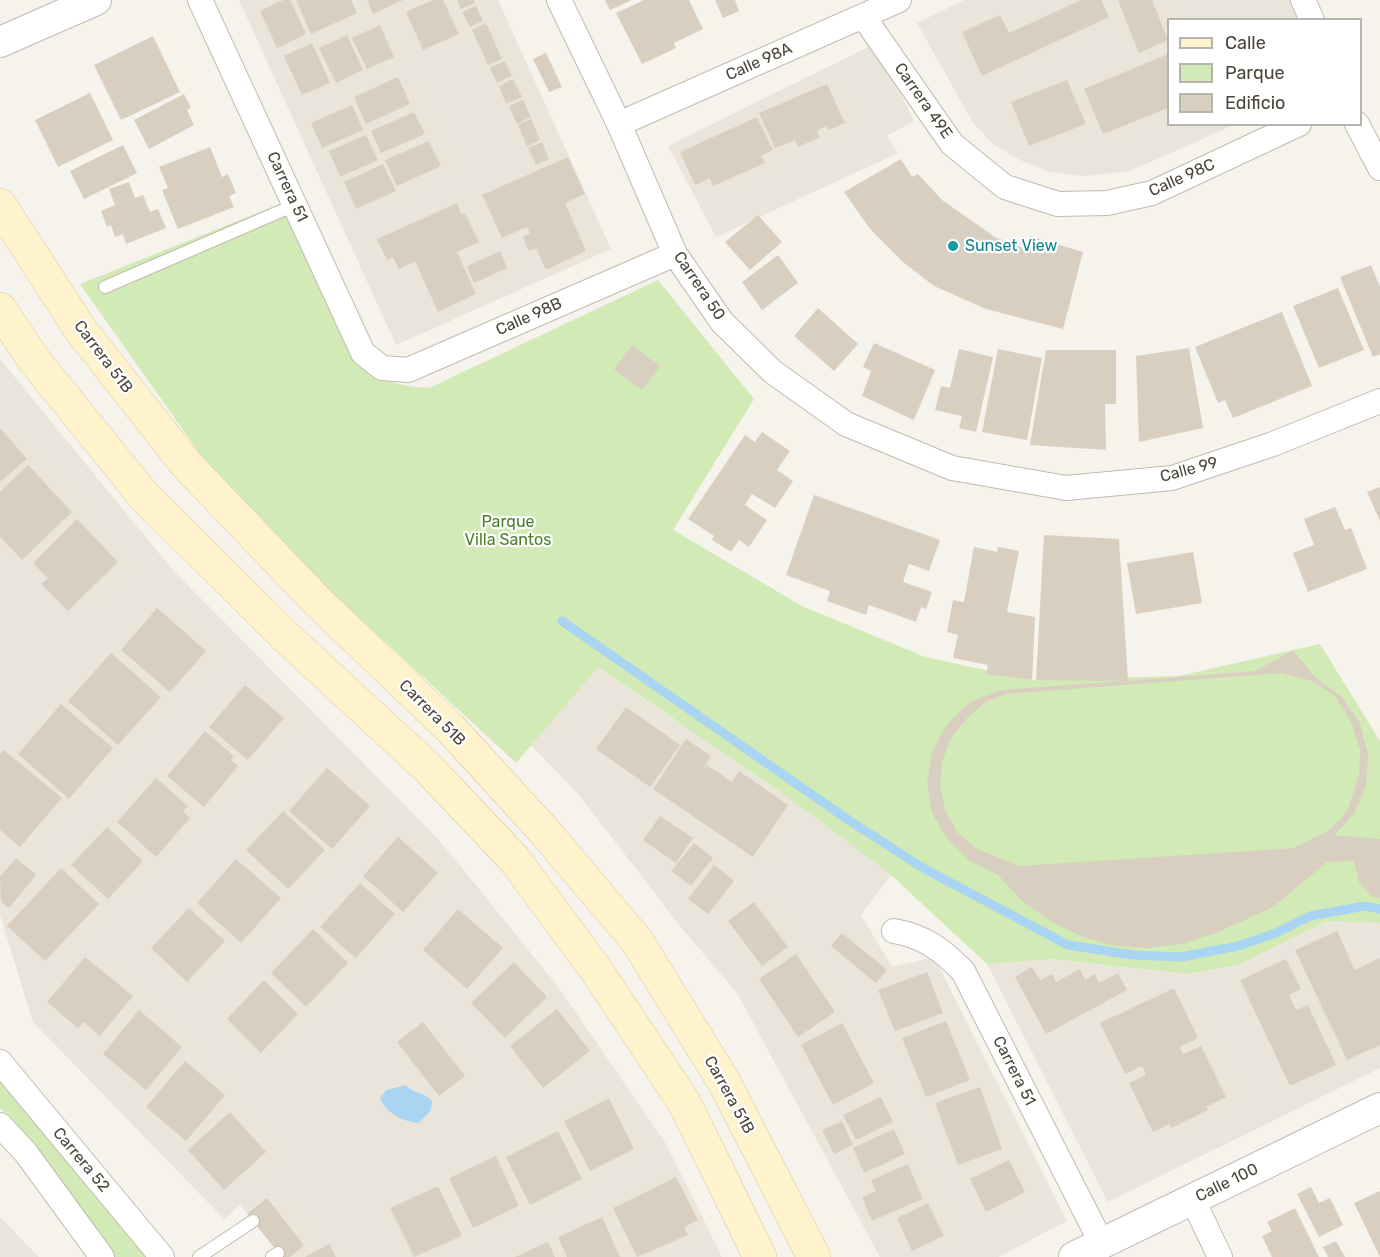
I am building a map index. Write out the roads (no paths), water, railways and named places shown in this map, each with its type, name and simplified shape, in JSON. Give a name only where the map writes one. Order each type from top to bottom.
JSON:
[{"type":"main road","name":"Carrera 51B","points":[[0,205],[80,329],[186,464],[317,601],[451,729],[545,832],[637,941],[724,1082],[814,1257]]},
{"type":"main road","points":[[0,309],[34,360],[144,496],[286,637],[427,767],[515,860],[596,969],[685,1104],[760,1257]]},
{"type":"street","points":[[0,42],[96,0]]},
{"type":"street","name":"Carrera 51","points":[[200,0],[363,354],[382,369]]},
{"type":"street","name":"Carrera 50","points":[[559,0],[619,124],[675,254],[722,322],[773,372],[846,424],[952,468]]},
{"type":"street","name":"Calle 98A","points":[[619,124],[899,0]]},
{"type":"street","points":[[1304,0],[1310,18]]},
{"type":"street","name":"Carrera 49E","points":[[863,16],[952,144],[1005,188],[1058,204]]},
{"type":"street","name":"Calle 98C","points":[[1058,204],[1107,203],[1152,193],[1295,126]]},
{"type":"street","points":[[1358,126],[1380,168]]},
{"type":"street","name":"Calle 98B","points":[[382,369],[408,370],[675,254]]},
{"type":"street","name":"Calle 99","points":[[952,468],[1066,488],[1172,478],[1273,444],[1380,401]]},
{"type":"street","name":"Carrera 51","points":[[894,931],[912,934],[939,948],[963,971],[1102,1244]]},
{"type":"street","name":"Carrera 52","points":[[0,1062],[162,1257]]},
{"type":"street","name":"Calle 100","points":[[1074,1257],[1380,1108]]},
{"type":"street","points":[[0,1125],[26,1153],[102,1257]]},
{"type":"street","points":[[1193,1200],[1220,1257]]},
{"type":"lane","points":[[105,287],[295,205]]},
{"type":"lane","points":[[199,1257],[253,1221]]},
{"type":"water","points":[[406,1085],[432,1101],[431,1110],[419,1123],[396,1116],[386,1108],[380,1098],[386,1090]]},
{"type":"waterway","points":[[562,621],[850,821],[923,868],[1068,945],[1133,955],[1181,957],[1238,946],[1276,933],[1310,916],[1365,906],[1380,909]]},
{"type":"place","name":"Sunset View","points":[[953,246]]},
{"type":"park label","name":"Parque Villa Santos","points":[[508,531]]}]
